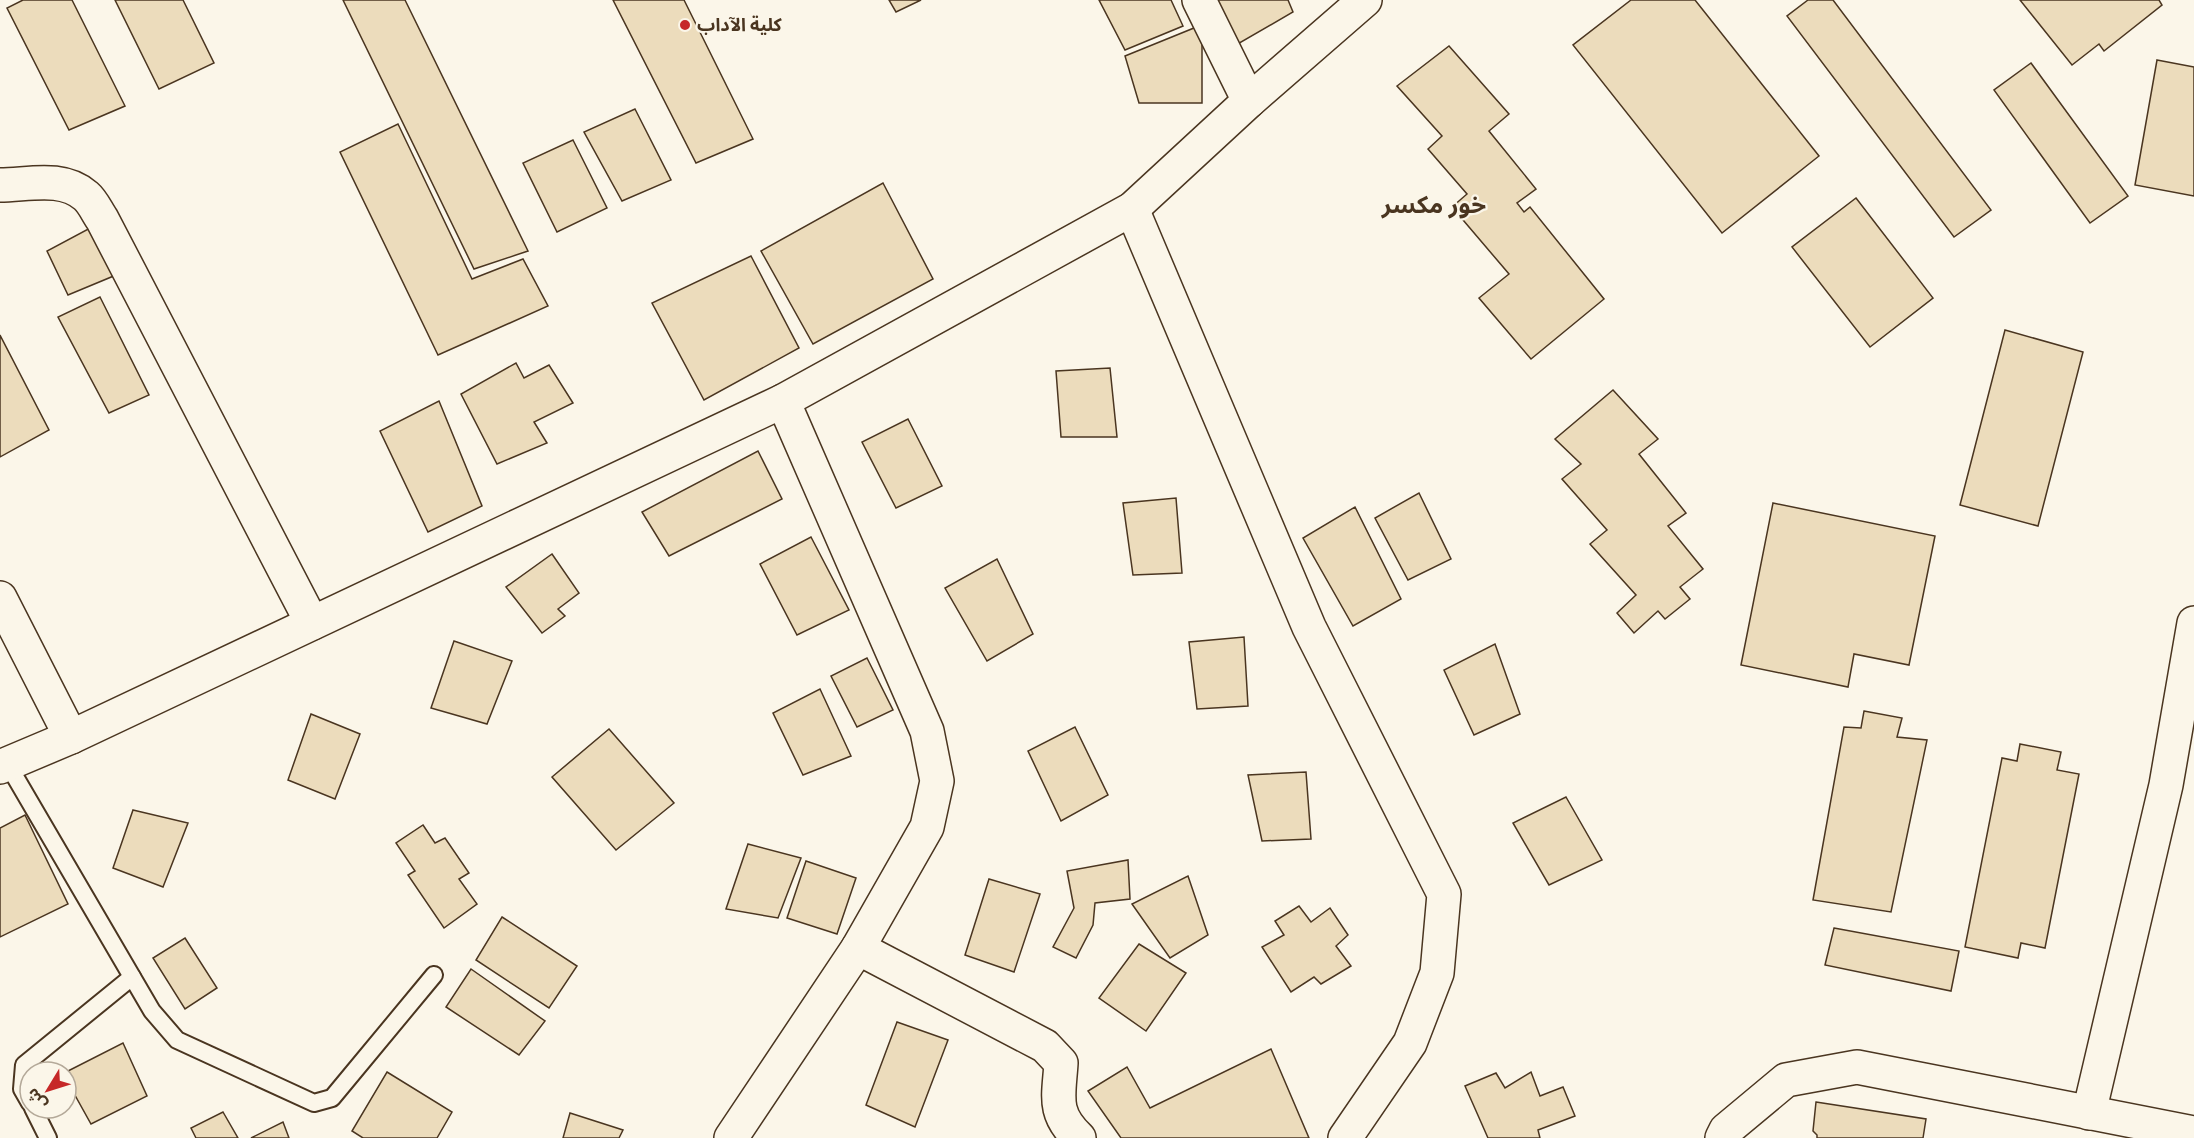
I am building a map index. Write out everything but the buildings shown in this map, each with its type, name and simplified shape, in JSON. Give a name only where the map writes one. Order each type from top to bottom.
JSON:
[{"type":"street","points":[[1199,0],[1249,101]]},
{"type":"street","points":[[3,765],[71,737],[783,401],[1132,209],[1249,101],[1365,0]]},
{"type":"street","points":[[0,185],[40,181],[66,186],[86,196],[102,219],[312,623]]},
{"type":"street","points":[[1132,209],[1309,627],[1444,894],[1437,973],[1410,1043],[1345,1138]]},
{"type":"street","points":[[731,1138],[858,948],[927,827],[937,781],[927,731],[783,401]]},
{"type":"street","points":[[0,598],[71,737]]},
{"type":"street","points":[[2089,1113],[2180,787],[2194,623]]},
{"type":"street","points":[[858,948],[1045,1046],[1060,1062],[1058,1109],[1068,1128],[1079,1138]]},
{"type":"street","points":[[1722,1138],[1726,1130],[1786,1080],[1857,1067],[2194,1133]]},
{"type":"lane","points":[[3,765],[152,1011],[177,1040],[314,1103],[332,1098],[434,975]]},
{"type":"lane","points":[[30,1060],[132,977]]},
{"type":"lane","points":[[39,1120],[48,1138]]},
{"type":"place","name":"كلية الآداب","points":[[685,25]]},
{"type":"district","name":"خور مكسر","points":[[1434,205]]}]
